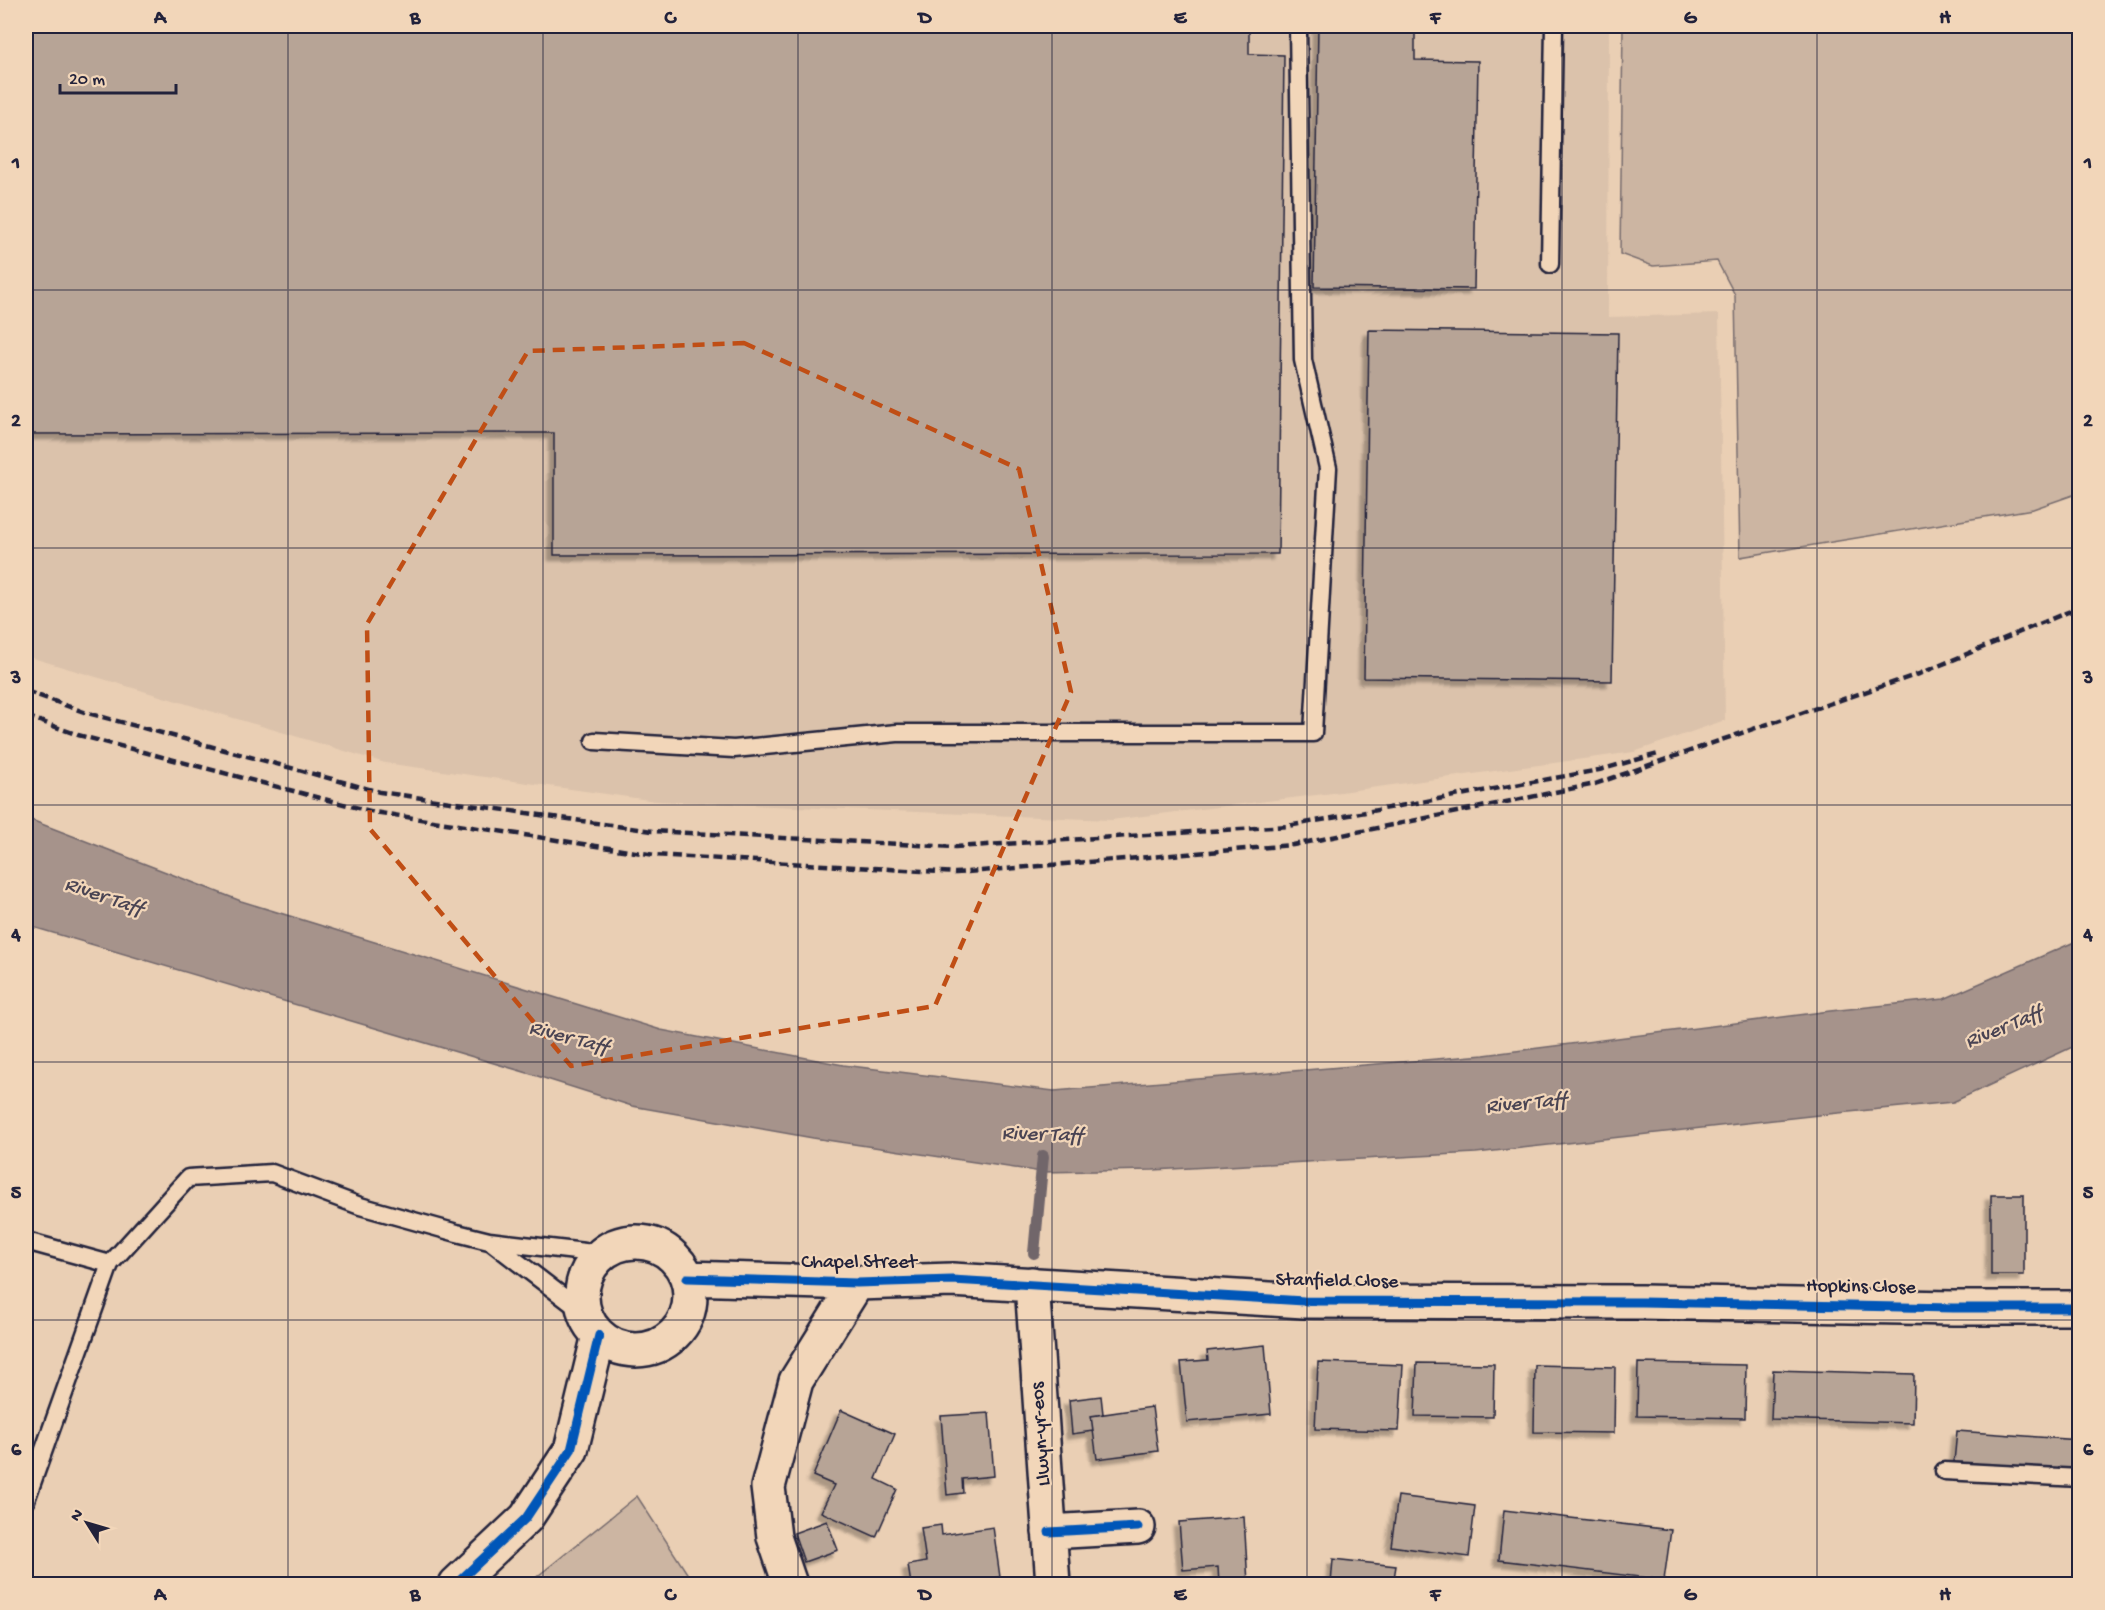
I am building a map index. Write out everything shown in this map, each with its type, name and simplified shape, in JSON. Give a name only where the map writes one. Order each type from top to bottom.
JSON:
[{"type":"street","points":[[627,1242],[646,1242],[663,1249],[678,1262],[687,1278],[690,1296],[687,1314],[678,1330],[665,1342],[648,1349],[626,1350],[607,1343],[591,1323],[581,1294],[585,1276],[595,1260],[602,1254],[609,1248],[627,1242]]},
{"type":"street","name":"Chapel Street","points":[[687,1278],[857,1283],[952,1280],[1032,1284]]},
{"type":"street","points":[[790,1584],[774,1537],[768,1487],[796,1381],[857,1283]]},
{"type":"street","name":"Stanfield Close","points":[[1032,1284],[1304,1301],[1642,1302]]},
{"type":"street","name":"Llwyn-yr-eos","points":[[1032,1284],[1053,1584]]},
{"type":"street","name":"Hopkins Close","points":[[1642,1302],[2079,1308]]},
{"type":"street","points":[[456,1584],[526,1518],[572,1450],[591,1323]]},
{"type":"street","points":[[1049,1532],[1138,1527]]},
{"type":"lane","points":[[594,741],[734,749],[897,733],[1313,733],[1328,468],[1303,360],[1298,26]]},
{"type":"lane","points":[[1550,264],[1554,26]]},
{"type":"lane","points":[[26,1500],[110,1264],[188,1178],[272,1173],[360,1206],[489,1241],[602,1254]]},
{"type":"lane","points":[[26,1240],[110,1264]]},
{"type":"lane","points":[[489,1241],[591,1323]]},
{"type":"lane","points":[[1944,1471],[2079,1478]]},
{"type":"highlighted area","points":[[744,343],[1019,469],[1071,692],[935,1006],[571,1066],[370,829],[367,624],[528,351]]},
{"type":"shaded area","points":[[26,26],[1609,26],[1608,317],[1719,314],[1725,720],[1634,752],[1341,792],[1111,820],[656,801],[385,763],[26,656]]},
{"type":"shaded area","points":[[1623,26],[2079,26],[2079,493],[2033,509],[1740,557],[1735,295],[1717,261],[1653,266],[1620,254]]},
{"type":"shaded area","points":[[637,1496],[694,1584],[528,1584]]},
{"type":"water","name":"River Taff","points":[[26,818],[241,901],[661,1030],[843,1065],[1054,1091],[1484,1055],[1830,1011],[1944,999],[2079,940],[2079,1044],[1953,1102],[1476,1153],[1153,1170],[1042,1172],[813,1138],[632,1106],[26,925]]},
{"type":"building","points":[[26,26],[1249,26],[1249,54],[1284,55],[1278,554],[554,555],[554,433],[26,434]]},
{"type":"building","points":[[1318,26],[1415,26],[1415,60],[1478,61],[1474,289],[1314,287]]},
{"type":"building","points":[[1369,330],[1618,333],[1612,681],[1364,678]]},
{"type":"building","points":[[1991,1195],[2024,1195],[2024,1275],[1991,1275]]},
{"type":"building","points":[[1265,1345],[1271,1414],[1187,1422],[1181,1362],[1208,1360],[1207,1351]]},
{"type":"building","points":[[1318,1362],[1403,1365],[1399,1431],[1315,1429]]},
{"type":"building","points":[[1417,1363],[1494,1364],[1493,1417],[1415,1416]]},
{"type":"building","points":[[1638,1363],[1746,1365],[1745,1418],[1637,1416]]},
{"type":"building","points":[[1535,1365],[1615,1367],[1614,1433],[1534,1432]]},
{"type":"building","points":[[1773,1370],[1914,1374],[1913,1423],[1771,1419]]},
{"type":"building","points":[[1101,1396],[1103,1414],[1091,1416],[1093,1431],[1072,1434],[1069,1400]]},
{"type":"building","points":[[1152,1407],[1158,1451],[1097,1459],[1091,1416]]},
{"type":"building","points":[[841,1410],[895,1434],[876,1479],[897,1489],[876,1537],[821,1512],[834,1485],[813,1476]]},
{"type":"building","points":[[989,1413],[994,1476],[962,1479],[963,1493],[947,1495],[941,1416]]},
{"type":"building","points":[[1957,1431],[2080,1440],[2080,1471],[1954,1462]]},
{"type":"building","points":[[1398,1496],[1475,1506],[1469,1557],[1391,1546]]},
{"type":"building","points":[[1504,1510],[1671,1530],[1664,1580],[1499,1560]]},
{"type":"building","points":[[1244,1517],[1248,1583],[1219,1584],[1218,1567],[1183,1570],[1179,1522]]},
{"type":"building","points":[[827,1521],[838,1550],[804,1562],[794,1533]]},
{"type":"building","points":[[941,1525],[942,1535],[993,1527],[1000,1577],[950,1584],[911,1584],[908,1565],[926,1562],[921,1528]]},
{"type":"building","points":[[1333,1559],[1396,1566],[1393,1584],[1331,1584]]},
{"type":"building","points":[[1691,1582],[1736,1584],[1691,1584]]},
{"type":"waterway","name":"River Taff","points":[[1034,1253],[1043,1156]]},
{"type":"railway","points":[[26,716],[78,735],[374,812],[655,855],[956,873],[1293,845],[1595,784],[1919,674],[2080,607]]},
{"type":"railway","points":[[26,691],[84,712],[380,792],[652,831],[955,847],[1288,826],[1599,770],[1658,754]]},
{"type":"cycle path","points":[[687,1278],[857,1283],[952,1280],[1304,1301],[1642,1302],[2080,1308]]},
{"type":"cycle path","points":[[456,1584],[526,1518],[571,1450],[599,1335]]},
{"type":"cycle path","points":[[1049,1532],[1138,1527]]}]
